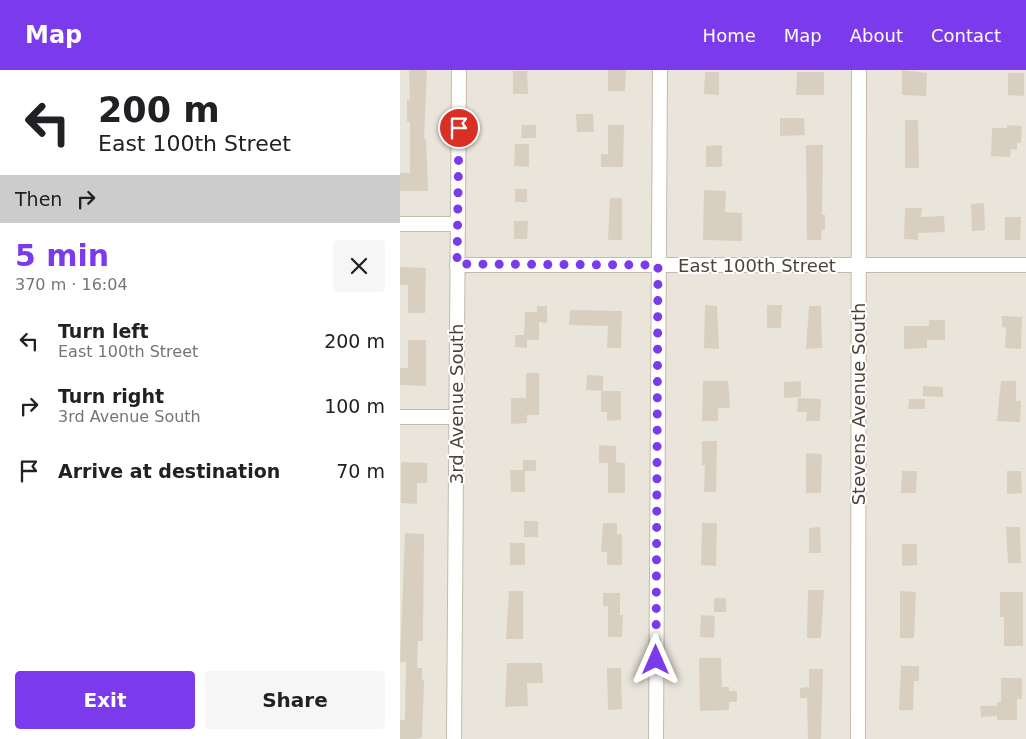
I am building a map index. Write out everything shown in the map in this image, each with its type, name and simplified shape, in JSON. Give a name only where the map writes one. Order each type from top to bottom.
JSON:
[{"type":"street","name":"3rd Avenue South","points":[[454,739],[459,70]]},
{"type":"street","points":[[656,739],[660,70]]},
{"type":"street","name":"Stevens Avenue South","points":[[858,739],[859,70]]},
{"type":"street","points":[[400,224],[458,224]]},
{"type":"street","name":"East 100th Street","points":[[457,264],[1026,265]]},
{"type":"street","points":[[400,418],[456,418]]},
{"type":"shaded area","points":[[400,70],[1026,70],[1026,739],[400,739]]},
{"type":"building","points":[[409,70],[427,70],[424,139],[426,139],[428,191],[400,191],[400,173],[410,173],[410,122],[407,122],[407,99],[410,100]]},
{"type":"building","points":[[608,70],[626,70],[625,91],[608,91]]},
{"type":"building","points":[[902,70],[927,73],[926,96],[902,95]]},
{"type":"building","points":[[513,71],[527,71],[528,94],[513,94]]},
{"type":"building","points":[[705,72],[719,72],[719,95],[704,94]]},
{"type":"building","points":[[797,72],[824,72],[824,95],[796,95]]},
{"type":"building","points":[[1008,73],[1024,73],[1024,96],[1008,95]]},
{"type":"building","points":[[576,114],[593,114],[594,132],[577,132]]},
{"type":"building","points":[[780,118],[804,118],[805,135],[780,136]]},
{"type":"building","points":[[905,120],[918,120],[919,168],[905,168]]},
{"type":"building","points":[[522,125],[536,125],[536,138],[521,138]]},
{"type":"building","points":[[608,125],[624,125],[623,167],[601,167],[601,154],[608,154]]},
{"type":"building","points":[[1007,125],[1022,126],[1021,143],[1017,143],[1017,150],[1011,149],[1010,157],[991,156],[992,128],[1007,128]]},
{"type":"building","points":[[515,144],[529,144],[529,167],[514,166]]},
{"type":"building","points":[[722,145],[722,167],[706,167],[706,146]]},
{"type":"building","points":[[806,145],[823,145],[822,215],[825,215],[825,230],[822,230],[821,240],[807,240]]},
{"type":"building","points":[[515,189],[527,189],[527,202],[515,202]]},
{"type":"building","points":[[704,190],[726,191],[725,212],[742,213],[742,241],[703,240]]},
{"type":"building","points":[[610,198],[622,198],[622,240],[608,240]]},
{"type":"building","points":[[984,203],[985,230],[972,231],[971,204]]},
{"type":"building","points":[[905,208],[922,208],[921,217],[944,216],[945,232],[918,233],[918,240],[904,239]]},
{"type":"building","points":[[1005,217],[1021,217],[1020,240],[1005,240]]},
{"type":"building","points":[[514,221],[528,221],[527,239],[514,239]]},
{"type":"building","points":[[400,267],[426,268],[425,313],[408,313],[408,285],[400,285]]},
{"type":"building","points":[[705,305],[717,306],[719,349],[704,348]]},
{"type":"building","points":[[767,305],[782,305],[781,328],[767,328]]},
{"type":"building","points":[[537,306],[547,306],[547,323],[539,322],[539,340],[527,340],[527,348],[515,347],[515,335],[524,335],[525,312],[537,312]]},
{"type":"building","points":[[809,306],[821,306],[822,348],[806,349]]},
{"type":"building","points":[[570,310],[622,311],[621,348],[607,348],[608,326],[569,325]]},
{"type":"building","points":[[1002,316],[1022,317],[1021,349],[1005,348],[1006,328],[1002,327]]},
{"type":"building","points":[[929,320],[945,320],[945,340],[927,340],[927,348],[904,349],[904,326],[929,326]]},
{"type":"building","points":[[408,340],[426,340],[426,386],[400,385],[400,368],[408,368]]},
{"type":"building","points":[[526,373],[539,373],[539,415],[527,415],[527,423],[511,424],[511,398],[526,398]]},
{"type":"building","points":[[587,375],[603,376],[603,391],[586,390]]},
{"type":"building","points":[[703,381],[728,381],[730,408],[718,408],[718,421],[702,421]]},
{"type":"building","points":[[801,381],[801,397],[784,398],[784,382]]},
{"type":"building","points":[[1001,381],[1016,381],[1016,401],[1021,401],[1020,422],[997,421]]},
{"type":"building","points":[[923,386],[943,387],[943,397],[923,396]]},
{"type":"building","points":[[601,391],[621,391],[621,420],[607,421],[607,412],[601,412]]},
{"type":"building","points":[[798,398],[821,399],[820,421],[806,421],[807,412],[797,412]]},
{"type":"building","points":[[909,399],[925,399],[925,409],[908,409]]},
{"type":"building","points":[[702,441],[717,441],[716,492],[704,492],[705,465],[702,465]]},
{"type":"building","points":[[599,445],[616,446],[616,462],[625,463],[625,493],[608,493],[608,463],[599,463]]},
{"type":"building","points":[[806,453],[822,454],[821,493],[806,493]]},
{"type":"building","points":[[523,460],[536,460],[536,471],[525,471],[525,492],[511,492],[510,470],[523,470]]},
{"type":"building","points":[[401,462],[427,463],[427,483],[417,483],[417,504],[401,503]]},
{"type":"building","points":[[902,471],[917,471],[916,493],[901,493]]},
{"type":"building","points":[[1007,471],[1021,471],[1022,493],[1007,494]]},
{"type":"building","points":[[524,521],[538,521],[538,537],[524,537]]},
{"type":"building","points":[[603,523],[617,523],[617,534],[622,534],[622,565],[607,565],[607,552],[601,552]]},
{"type":"building","points":[[702,523],[717,523],[716,566],[701,565]]},
{"type":"building","points":[[820,527],[821,553],[809,553],[809,528]]},
{"type":"building","points":[[1006,527],[1020,527],[1021,563],[1008,563]]},
{"type":"building","points":[[405,533],[424,534],[423,641],[418,641],[417,668],[422,668],[422,680],[424,680],[422,738],[416,739],[400,739],[400,720],[405,720],[406,662],[400,662]]},
{"type":"building","points":[[510,543],[525,543],[525,565],[510,565]]},
{"type":"building","points":[[902,544],[917,544],[917,565],[902,566]]},
{"type":"building","points":[[808,590],[824,590],[821,638],[807,638]]},
{"type":"building","points":[[509,591],[523,591],[523,639],[506,639]]},
{"type":"building","points":[[900,591],[916,592],[914,638],[900,638]]},
{"type":"building","points":[[1000,592],[1023,592],[1023,646],[1004,646],[1004,617],[1000,617]]},
{"type":"building","points":[[603,593],[620,593],[620,615],[623,615],[622,637],[608,637],[608,606],[603,606]]},
{"type":"building","points":[[714,598],[726,598],[726,612],[714,612]]},
{"type":"building","points":[[701,615],[715,616],[714,638],[700,637]]},
{"type":"building","points":[[699,658],[721,658],[722,687],[729,687],[729,691],[737,691],[737,702],[729,702],[729,710],[700,711]]},
{"type":"building","points":[[507,663],[542,663],[543,683],[527,683],[528,706],[505,707]]},
{"type":"building","points":[[901,666],[919,666],[919,681],[914,681],[913,710],[899,710]]},
{"type":"building","points":[[607,668],[621,668],[622,709],[608,710]]},
{"type":"building","points":[[809,669],[823,669],[821,739],[808,739],[807,698],[800,698],[800,688],[809,687]]},
{"type":"building","points":[[1001,678],[1022,678],[1022,699],[1017,699],[1017,720],[997,720],[997,716],[981,717],[980,706],[997,706],[997,702],[1001,702]]},
{"type":"route","points":[[459,128],[457,264],[658,265],[656,660]]}]
